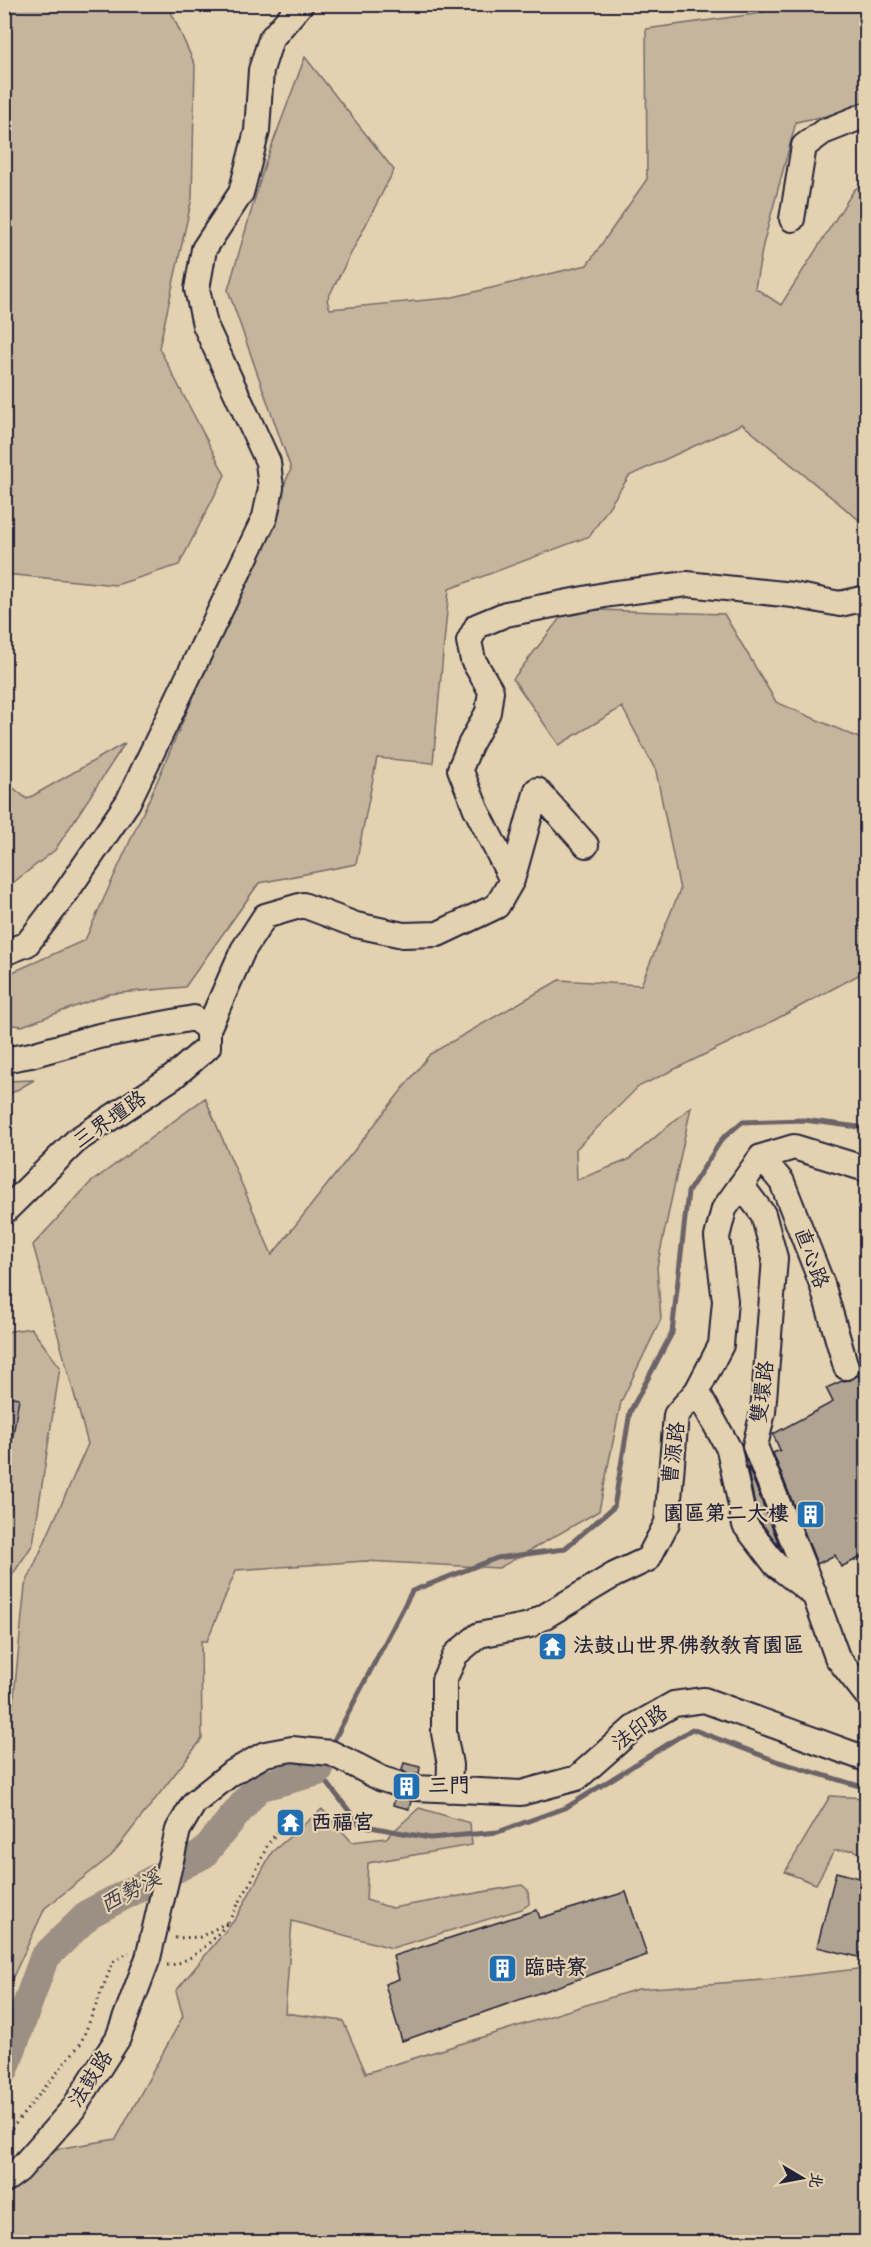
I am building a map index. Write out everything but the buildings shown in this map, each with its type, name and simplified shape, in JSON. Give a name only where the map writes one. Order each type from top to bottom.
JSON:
[{"type":"street","points":[[4,953],[27,944],[63,897],[128,802],[265,517],[272,488],[268,462],[205,325],[197,289],[204,249],[241,193],[257,131],[261,70],[272,39],[301,4]]},
{"type":"street","points":[[792,219],[804,146],[823,132],[867,115]]},
{"type":"street","points":[[512,880],[476,809],[460,769],[488,712],[491,691],[473,660],[469,641],[477,626],[507,614],[557,603],[687,584],[793,595],[840,604],[867,598]]},
{"type":"street","name":"三界壇路","points":[[4,1212],[77,1140],[173,1077],[208,1047],[208,1029],[243,950],[265,916],[303,905],[356,925],[403,935],[438,934],[497,906],[512,880],[537,790],[586,846]]},
{"type":"street","points":[[4,1060],[154,1024],[194,1018],[208,1029]]},
{"type":"street","points":[[761,1157],[794,1147],[867,1169]]},
{"type":"street","name":"曹源路","points":[[449,1790],[450,1765],[444,1733],[444,1680],[456,1654],[479,1635],[530,1625],[614,1575],[648,1559],[667,1523],[676,1415],[697,1391],[721,1345],[725,1301],[717,1237],[724,1209],[761,1157]]},
{"type":"street","name":"直心路","points":[[761,1157],[782,1182],[822,1284],[846,1367]]},
{"type":"street","name":"雙環路","points":[[741,1185],[763,1214],[775,1258],[763,1412],[755,1446],[815,1596],[837,1658],[867,1694]]},
{"type":"street","points":[[697,1391],[729,1449],[745,1525],[774,1564],[815,1596]]},
{"type":"street","points":[[729,1449],[760,1426]]},
{"type":"street","name":"法印路","points":[[357,1766],[382,1779],[407,1786],[522,1793],[577,1778],[637,1725],[674,1704],[704,1701],[867,1759]]},
{"type":"street","name":"法鼓路","points":[[4,2181],[19,2170],[73,2109],[118,2038],[148,1958],[178,1830],[194,1803],[230,1774],[265,1754],[292,1749],[331,1753],[357,1766]]},
{"type":"path","points":[[228,1922],[251,1882],[268,1844],[280,1829]]},
{"type":"shaded area","points":[[4,5],[168,5],[195,65],[192,198],[159,348],[225,475],[179,565],[116,585],[5,574]]},
{"type":"shaded area","points":[[770,5],[866,5],[866,108],[796,122],[763,245],[755,288],[781,305],[854,190],[866,181],[866,523],[864,524],[742,424],[629,476],[590,536],[449,589],[433,763],[377,758],[356,864],[259,883],[185,987],[109,994],[22,1026],[5,1024],[4,976],[85,940],[155,786],[291,469],[228,290],[265,164],[305,57],[394,170],[327,300],[330,309],[449,298],[587,265],[647,179],[646,29],[762,13]]},
{"type":"shaded area","points":[[567,609],[724,614],[776,702],[866,741],[866,971],[767,1024],[638,1087],[576,1149],[577,1180],[628,1160],[691,1107],[657,1267],[661,1319],[621,1402],[599,1511],[499,1568],[365,1561],[236,1570],[207,1641],[201,1641],[202,1739],[111,1856],[45,1908],[5,1994],[5,1726],[11,1725],[25,1586],[88,1444],[33,1245],[90,1183],[205,1098],[272,1255],[430,1054],[559,980],[641,985],[680,890],[656,771],[622,707],[559,745],[513,679]]},
{"type":"shaded area","points":[[125,743],[55,850],[5,889],[5,781],[27,799]]},
{"type":"shaded area","points":[[34,1080],[5,1097],[5,1081]]},
{"type":"shaded area","points":[[31,1328],[60,1367],[33,1544],[9,1580],[9,1620],[5,1640],[5,1332]]},
{"type":"shaded area","points":[[830,1796],[866,1798],[866,1857],[854,1850],[834,1851],[816,1884],[785,1872]]},
{"type":"shaded area","points":[[419,1808],[470,1823],[472,1845],[368,1863],[366,1900],[392,1908],[522,1885],[528,1890],[529,1904],[522,1909],[392,1948],[292,1921],[285,2013],[343,2021],[366,2073],[638,1989],[763,1980],[866,1968],[866,2242],[5,2242],[5,2196],[56,2149],[116,2139],[183,2016],[176,1991],[236,1918],[272,1852],[322,1809],[352,1842],[386,1838]]},
{"type":"waterway","points":[[330,1748],[412,1591],[497,1558],[564,1549],[614,1507],[630,1412],[672,1333],[688,1192],[722,1139],[742,1122],[804,1120],[866,1128]]},
{"type":"waterway","points":[[325,1759],[318,1771],[360,1825],[430,1838],[498,1832],[567,1807],[692,1729],[779,1762],[866,1788]]},
{"type":"waterway","name":"西勢溪","points":[[4,2070],[44,1958],[90,1913],[203,1854],[258,1787],[318,1771]]},
{"type":"place","name":"園區第二大樓","points":[[810,1514]]},
{"type":"place","name":"法鼓山世界佛教教育園區","points":[[552,1646]]},
{"type":"place","name":"三門","points":[[407,1786]]},
{"type":"place","name":"西福宮","points":[[290,1823]]},
{"type":"place","name":"臨時寮","points":[[503,1968]]}]
